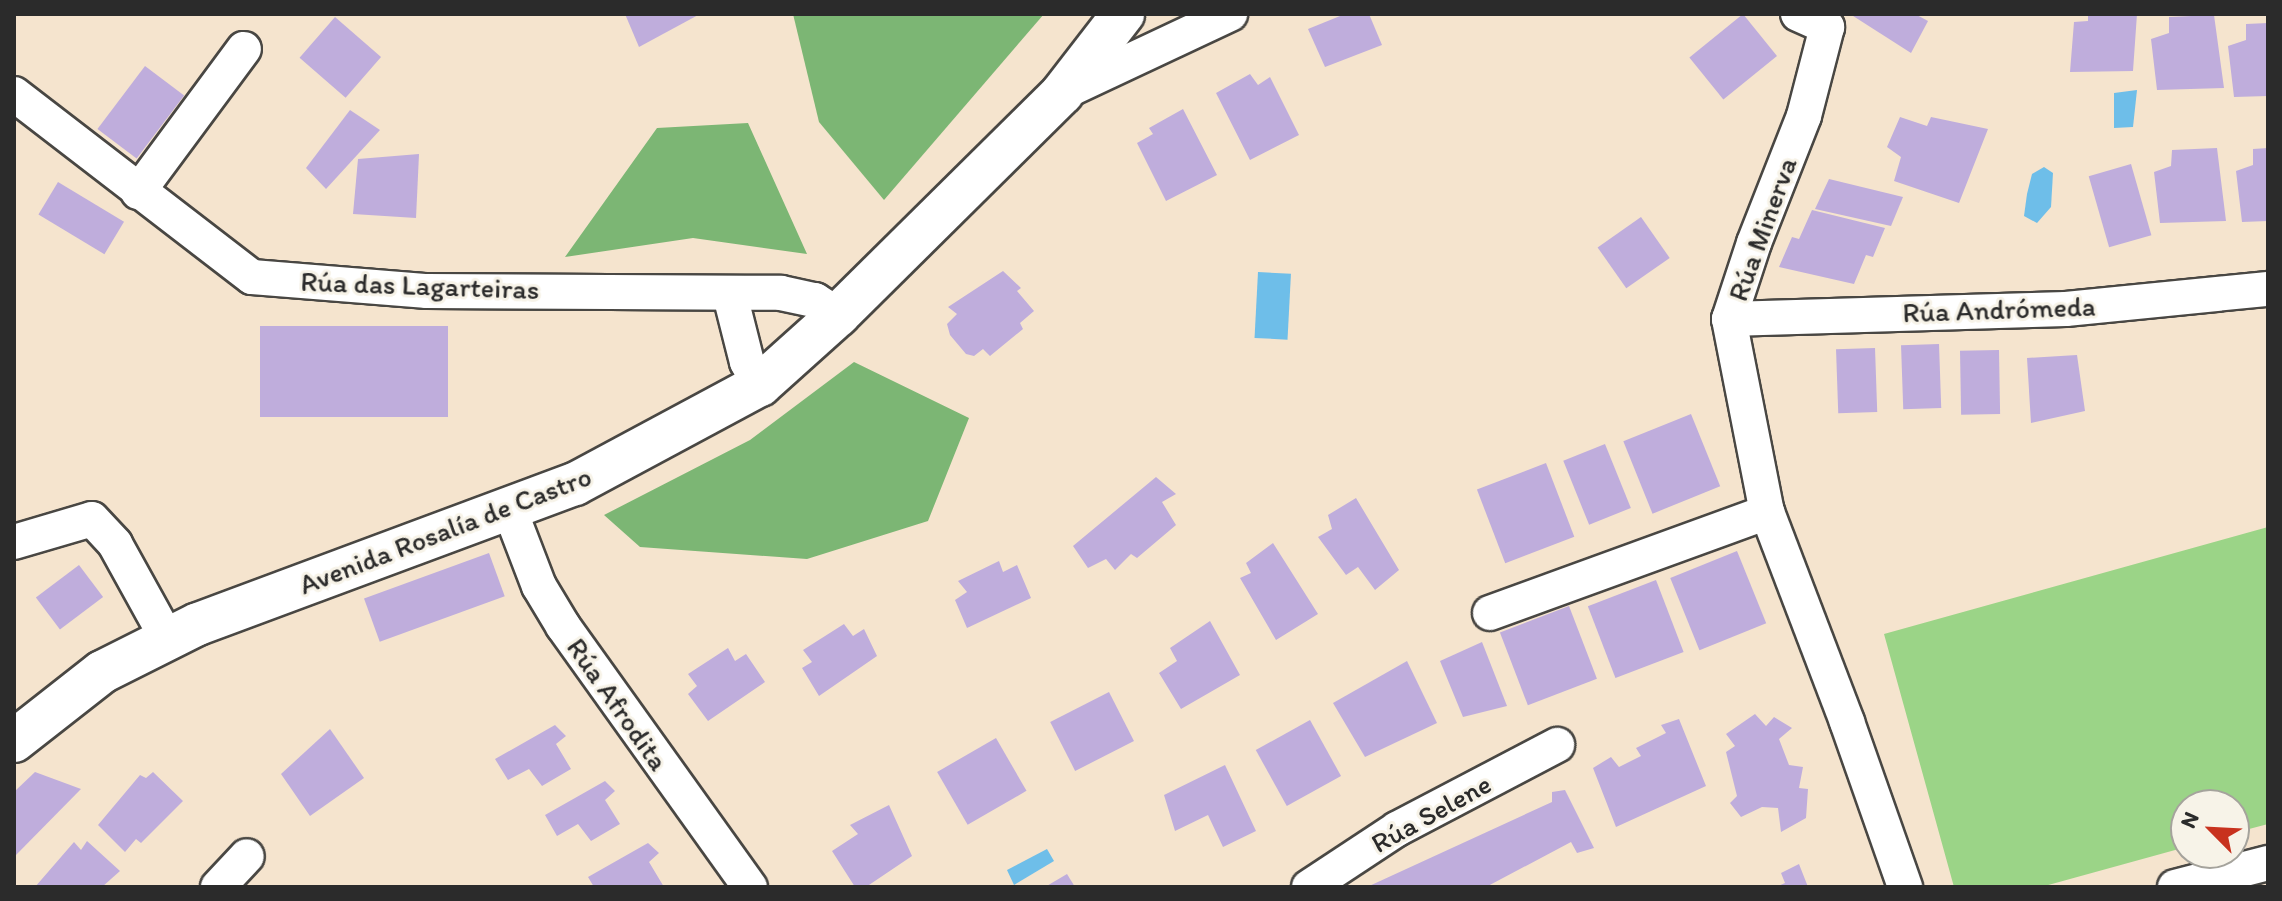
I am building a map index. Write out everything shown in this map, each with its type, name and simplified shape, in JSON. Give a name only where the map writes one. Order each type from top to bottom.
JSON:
[{"type":"street","name":"Avenida Rosalía de Castro","points":[[14,741],[102,672],[169,642],[198,624],[575,484],[760,385],[838,315],[1062,93],[1123,14]]},
{"type":"street","points":[[1062,93],[1230,14]]},
{"type":"street","name":"Rúa Minerva","points":[[1798,14],[1827,27],[1804,116],[1754,243],[1729,319],[1767,512],[1847,722],[1905,887]]},
{"type":"street","points":[[138,192],[244,49]]},
{"type":"street","name":"Rúa das Lagarteiras","points":[[14,94],[252,277],[427,291],[688,290],[730,295],[781,293],[815,300],[838,315]]},
{"type":"street","name":"Rúa Andrómeda","points":[[1729,319],[2066,309],[2268,289]]},
{"type":"street","points":[[730,295],[747,362],[760,385]]},
{"type":"street","name":"Rúa Afrodita","points":[[509,508],[539,586],[563,626],[740,883]]},
{"type":"street","points":[[1490,613],[1767,512]]},
{"type":"street","points":[[14,542],[92,519],[115,544],[169,642]]},
{"type":"street","name":"Rúa Selene","points":[[1309,887],[1397,829],[1557,745]]},
{"type":"street","points":[[218,887],[247,856]]},
{"type":"street","points":[[2175,887],[2268,863]]},
{"type":"green space","points":[[793,14],[1044,14],[884,200],[819,122]]},
{"type":"green space","points":[[748,123],[807,254],[693,238],[565,257],[657,128]]},
{"type":"green space","points":[[854,362],[969,418],[928,521],[807,559],[640,547],[604,515],[750,440]]},
{"type":"green space","points":[[2268,527],[2268,824],[2250,829],[2250,789],[2170,789],[2170,851],[2041,887],[1954,887],[1884,634]]},
{"type":"water","points":[[2137,90],[2133,127],[2114,128],[2114,93]]},
{"type":"water","points":[[2044,167],[2053,173],[2051,207],[2037,223],[2024,216],[2032,174]]},
{"type":"water","points":[[1258,272],[1291,274],[1288,340],[1255,338]]},
{"type":"water","points":[[1047,849],[1054,861],[1014,885],[1007,870]]},
{"type":"building","points":[[625,14],[700,14],[639,47]]},
{"type":"building","points":[[1345,14],[1369,14],[1382,45],[1325,67],[1308,29]]},
{"type":"building","points":[[1743,14],[1777,56],[1723,99],[1689,57]]},
{"type":"building","points":[[1850,14],[1915,14],[1928,21],[1911,53]]},
{"type":"building","points":[[2088,14],[2137,14],[2133,71],[2070,72],[2074,22],[2088,21]]},
{"type":"building","points":[[2214,15],[2224,88],[2157,90],[2151,39],[2169,33],[2169,17]]},
{"type":"building","points":[[335,17],[381,57],[346,98],[300,58]]},
{"type":"building","points":[[2268,23],[2268,96],[2234,97],[2228,46],[2246,40],[2246,24]]},
{"type":"building","points":[[145,66],[184,95],[137,159],[97,129]]},
{"type":"building","points":[[1250,74],[1258,85],[1270,77],[1299,135],[1250,160],[1216,93]]},
{"type":"building","points":[[1183,109],[1217,175],[1166,201],[1137,143],[1153,134],[1149,128]]},
{"type":"building","points":[[350,110],[380,130],[326,189],[306,168]]},
{"type":"building","points":[[1900,117],[1927,126],[1931,117],[1988,129],[1959,203],[1894,181],[1901,157],[1887,147]]},
{"type":"building","points":[[2217,148],[2226,221],[2160,223],[2154,172],[2171,166],[2172,150]]},
{"type":"building","points":[[2268,148],[2268,221],[2242,222],[2236,171],[2253,165],[2253,149]]},
{"type":"building","points":[[419,154],[416,218],[353,214],[358,159]]},
{"type":"building","points":[[2131,164],[2151,235],[2109,247],[2089,176]]},
{"type":"building","points":[[1829,179],[1903,197],[1891,226],[1815,209]]},
{"type":"building","points":[[58,182],[124,222],[104,254],[38,215]]},
{"type":"building","points":[[1812,210],[1885,228],[1873,257],[1866,255],[1854,284],[1779,267],[1792,237],[1799,239]]},
{"type":"building","points":[[1641,217],[1670,258],[1626,288],[1598,247]]},
{"type":"building","points":[[1003,271],[1021,288],[1017,291],[1034,311],[1020,323],[1023,329],[990,356],[983,349],[974,356],[966,354],[950,335],[947,324],[957,314],[948,307]]},
{"type":"building","points":[[260,326],[448,326],[448,417],[260,417]]},
{"type":"building","points":[[1939,344],[1941,408],[1903,409],[1901,345]]},
{"type":"building","points":[[1875,348],[1877,412],[1838,413],[1836,349]]},
{"type":"building","points":[[1999,350],[2000,414],[1961,415],[1960,351]]},
{"type":"building","points":[[2077,355],[2085,411],[2031,423],[2027,358]]},
{"type":"building","points":[[1691,414],[1720,486],[1653,514],[1623,441]]},
{"type":"building","points":[[1605,444],[1631,508],[1589,525],[1563,461]]},
{"type":"building","points":[[1546,463],[1574,537],[1505,563],[1477,490]]},
{"type":"building","points":[[1156,477],[1176,494],[1162,502],[1176,525],[1137,558],[1131,554],[1115,570],[1106,559],[1088,568],[1073,546]]},
{"type":"building","points":[[1356,498],[1399,570],[1375,590],[1358,567],[1346,575],[1318,537],[1332,529],[1328,515]]},
{"type":"building","points":[[1273,543],[1318,614],[1276,640],[1240,578],[1251,573],[1246,563]]},
{"type":"building","points":[[1737,551],[1766,623],[1699,650],[1670,578]]},
{"type":"building","points":[[489,553],[505,596],[380,642],[364,598]]},
{"type":"building","points":[[999,561],[1003,572],[1017,565],[1031,598],[967,628],[955,600],[967,592],[958,581]]},
{"type":"building","points":[[79,565],[103,597],[60,629],[36,597]]},
{"type":"building","points":[[1656,580],[1684,652],[1615,678],[1588,606]]},
{"type":"building","points":[[1569,606],[1597,679],[1528,705],[1500,633]]},
{"type":"building","points":[[1210,621],[1240,675],[1181,709],[1159,673],[1177,661],[1170,648]]},
{"type":"building","points":[[844,624],[853,636],[864,629],[877,656],[819,696],[802,668],[812,662],[803,650]]},
{"type":"building","points":[[1482,642],[1507,706],[1463,717],[1440,661]]},
{"type":"building","points":[[728,648],[735,661],[746,654],[765,682],[708,721],[688,694],[697,686],[688,674]]},
{"type":"building","points":[[1407,661],[1437,723],[1365,757],[1333,703]]},
{"type":"building","points":[[1109,692],[1134,741],[1075,771],[1050,722]]},
{"type":"building","points":[[1755,714],[1766,726],[1774,717],[1792,728],[1779,739],[1789,765],[1803,767],[1799,788],[1808,789],[1806,818],[1781,832],[1778,808],[1762,807],[1741,817],[1730,803],[1737,796],[1726,752],[1735,746],[1726,734]]},
{"type":"building","points":[[1679,719],[1706,786],[1616,827],[1593,768],[1611,757],[1619,767],[1641,756],[1636,748],[1666,733],[1661,725]]},
{"type":"building","points":[[1310,720],[1341,776],[1287,806],[1256,750]]},
{"type":"building","points":[[555,725],[566,736],[556,744],[571,769],[542,786],[529,769],[508,780],[495,759]]},
{"type":"building","points":[[330,729],[364,778],[310,816],[281,774]]},
{"type":"building","points":[[996,738],[1026,791],[968,825],[937,772]]},
{"type":"building","points":[[1225,765],[1256,831],[1223,847],[1208,815],[1175,831],[1164,795]]},
{"type":"building","points":[[35,772],[81,789],[15,856],[14,792]]},
{"type":"building","points":[[153,772],[183,801],[141,843],[136,839],[125,852],[98,825],[140,775],[146,778]]},
{"type":"building","points":[[605,781],[615,791],[605,800],[620,824],[591,841],[578,824],[557,836],[545,815]]},
{"type":"building","points":[[1565,790],[1594,848],[1577,853],[1571,842],[1486,887],[1367,887],[1552,802],[1552,792]]},
{"type":"building","points":[[889,805],[912,856],[866,887],[855,887],[832,851],[858,834],[850,825]]},
{"type":"building","points":[[87,841],[120,871],[102,887],[35,887],[74,842],[81,850]]},
{"type":"building","points":[[648,843],[659,853],[649,862],[664,887],[594,887],[588,877]]},
{"type":"building","points":[[1799,864],[1808,887],[1776,887],[1785,883],[1781,873]]},
{"type":"building","points":[[1067,874],[1075,887],[1045,887]]}]
